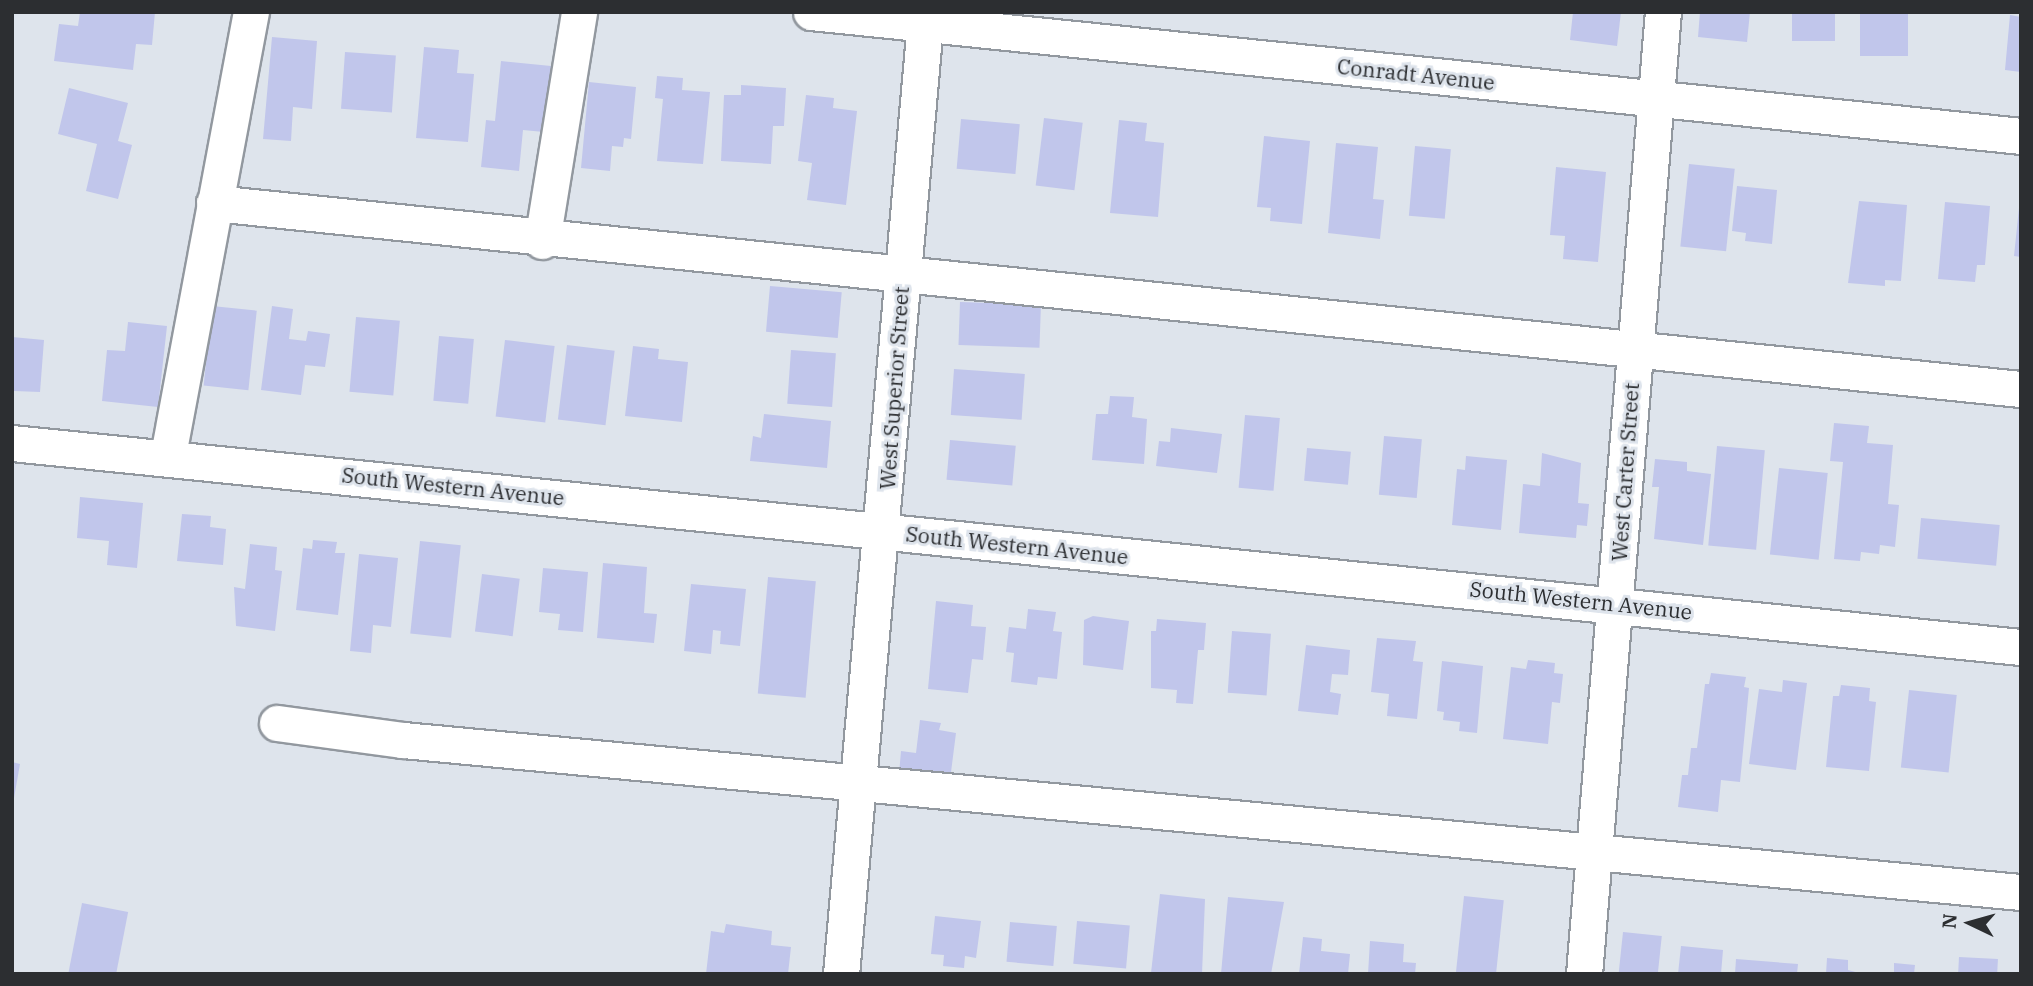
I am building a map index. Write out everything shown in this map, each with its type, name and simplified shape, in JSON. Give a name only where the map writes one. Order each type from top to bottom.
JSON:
[{"type":"street","points":[[168,456],[251,12]]},
{"type":"street","points":[[542,240],[579,12]]},
{"type":"street","name":"Conradt Avenue","points":[[811,12],[926,18],[1656,99],[2021,136]]},
{"type":"street","name":"West Carter Street","points":[[1584,974],[1663,12]]},
{"type":"street","name":"West Superior Street","points":[[841,974],[861,783],[902,272],[926,18]]},
{"type":"street","points":[[214,203],[542,240],[902,272],[1635,346],[2021,389]]},
{"type":"street","name":"South Western Avenue","points":[[12,443],[168,456],[883,531],[1615,603],[2021,647]]},
{"type":"street","points":[[277,723],[403,740],[1596,849],[2021,892]]},
{"type":"building","points":[[80,12],[155,12],[152,45],[136,44],[133,70],[54,61],[59,24],[78,26]]},
{"type":"building","points":[[1573,12],[1621,12],[1617,46],[1570,40]]},
{"type":"building","points":[[1700,12],[1750,12],[1747,42],[1698,37]]},
{"type":"building","points":[[1792,12],[1835,12],[1835,41],[1792,41]]},
{"type":"building","points":[[1860,12],[1908,12],[1908,56],[1860,56]]},
{"type":"building","points":[[2010,15],[2021,17],[2021,72],[2005,70]]},
{"type":"building","points":[[272,37],[317,41],[312,109],[293,107],[291,141],[263,139]]},
{"type":"building","points":[[424,47],[459,50],[457,73],[474,74],[468,142],[416,138]]},
{"type":"building","points":[[345,52],[396,56],[392,112],[341,109]]},
{"type":"building","points":[[501,61],[551,66],[544,132],[523,130],[519,171],[481,167],[486,120],[495,121]]},
{"type":"building","points":[[657,76],[683,78],[682,90],[710,92],[703,164],[657,161],[663,99],[655,98]]},
{"type":"building","points":[[589,82],[636,87],[631,139],[624,138],[623,147],[612,146],[610,171],[581,168]]},
{"type":"building","points":[[741,85],[786,88],[784,126],[773,126],[771,164],[721,161],[724,95],[741,95]]},
{"type":"building","points":[[69,88],[128,103],[118,141],[132,145],[118,199],[86,191],[97,144],[58,134]]},
{"type":"building","points":[[806,95],[834,98],[833,108],[857,111],[846,205],[807,200],[812,163],[798,161]]},
{"type":"building","points":[[1044,118],[1083,123],[1074,190],[1036,185]]},
{"type":"building","points":[[961,119],[1020,124],[1015,174],[957,169]]},
{"type":"building","points":[[1119,120],[1147,123],[1145,141],[1164,143],[1158,217],[1110,213]]},
{"type":"building","points":[[1264,136],[1310,141],[1302,224],[1270,221],[1271,208],[1257,207]]},
{"type":"building","points":[[1336,143],[1378,147],[1373,199],[1384,200],[1380,239],[1328,233]]},
{"type":"building","points":[[1415,146],[1451,149],[1445,219],[1409,216]]},
{"type":"building","points":[[1689,164],[1735,169],[1726,251],[1680,247]]},
{"type":"building","points":[[1556,167],[1606,172],[1598,262],[1563,259],[1565,236],[1550,235]]},
{"type":"building","points":[[1737,186],[1777,190],[1772,244],[1745,241],[1746,233],[1732,231]]},
{"type":"building","points":[[1859,201],[1907,205],[1901,281],[1885,280],[1885,286],[1848,283]]},
{"type":"building","points":[[1945,202],[1990,206],[1985,265],[1977,265],[1975,282],[1938,279]]},
{"type":"building","points":[[2021,208],[2021,257],[2014,256]]},
{"type":"building","points":[[770,286],[842,292],[838,338],[766,332]]},
{"type":"building","points":[[960,302],[1041,305],[1039,348],[958,345]]},
{"type":"building","points":[[212,306],[257,311],[248,390],[204,386]]},
{"type":"building","points":[[272,306],[293,309],[289,339],[306,341],[308,331],[330,334],[325,367],[305,365],[301,395],[261,390]]},
{"type":"building","points":[[356,317],[400,321],[393,396],[349,392]]},
{"type":"building","points":[[128,322],[167,326],[158,407],[102,401],[107,350],[125,351]]},
{"type":"building","points":[[439,336],[474,339],[468,404],[433,401]]},
{"type":"building","points":[[12,337],[44,340],[40,392],[14,391]]},
{"type":"building","points":[[505,340],[555,346],[545,423],[496,416]]},
{"type":"building","points":[[567,345],[615,351],[606,425],[558,419]]},
{"type":"building","points":[[633,346],[659,349],[658,359],[688,362],[682,422],[625,416]]},
{"type":"building","points":[[791,350],[836,353],[832,407],[787,404]]},
{"type":"building","points":[[954,369],[1025,374],[1022,420],[951,415]]},
{"type":"building","points":[[1110,396],[1134,397],[1132,417],[1147,419],[1144,464],[1092,460],[1096,414],[1108,414]]},
{"type":"building","points":[[764,414],[831,421],[827,468],[750,461],[753,436],[761,438]]},
{"type":"building","points":[[1245,415],[1280,418],[1274,491],[1239,488]]},
{"type":"building","points":[[1834,423],[1869,426],[1867,443],[1893,445],[1888,504],[1899,505],[1895,547],[1880,545],[1879,554],[1861,552],[1860,561],[1834,559],[1843,462],[1830,461]]},
{"type":"building","points":[[1171,428],[1222,434],[1217,473],[1156,466],[1159,441],[1170,442]]},
{"type":"building","points":[[1384,436],[1422,439],[1417,498],[1379,495]]},
{"type":"building","points":[[950,440],[1016,446],[1012,486],[947,480]]},
{"type":"building","points":[[1717,446],[1765,450],[1756,550],[1708,546]]},
{"type":"building","points":[[1307,448],[1351,452],[1348,485],[1304,481]]},
{"type":"building","points":[[1542,453],[1581,463],[1578,503],[1589,504],[1587,526],[1577,525],[1576,538],[1519,533],[1523,484],[1540,486]]},
{"type":"building","points":[[1466,456],[1507,460],[1501,530],[1452,525],[1457,469],[1465,470]]},
{"type":"building","points":[[1655,459],[1687,462],[1687,471],[1711,474],[1703,545],[1654,539],[1659,487],[1652,487]]},
{"type":"building","points":[[1779,468],[1828,473],[1819,560],[1770,555]]},
{"type":"building","points":[[80,497],[143,503],[137,568],[107,565],[109,541],[77,538]]},
{"type":"building","points":[[182,514],[211,516],[210,527],[226,529],[223,565],[177,561]]},
{"type":"building","points":[[1921,518],[2000,525],[1996,566],[1917,559]]},
{"type":"building","points":[[313,540],[337,542],[335,553],[345,553],[338,615],[296,610],[303,548],[312,549]]},
{"type":"building","points":[[420,541],[461,545],[451,638],[410,633]]},
{"type":"building","points":[[250,544],[277,547],[275,570],[282,571],[275,631],[236,626],[234,587],[245,589]]},
{"type":"building","points":[[359,554],[398,558],[391,627],[373,625],[371,653],[350,651]]},
{"type":"building","points":[[603,563],[647,567],[644,613],[657,614],[654,643],[597,638]]},
{"type":"building","points":[[543,568],[588,572],[583,632],[558,630],[560,614],[539,612]]},
{"type":"building","points":[[482,574],[520,579],[513,636],[475,632]]},
{"type":"building","points":[[768,577],[816,581],[806,698],[758,694]]},
{"type":"building","points":[[691,584],[746,589],[740,646],[720,644],[721,631],[713,630],[711,654],[684,651]]},
{"type":"building","points":[[936,601],[973,605],[971,626],[986,627],[983,660],[972,659],[968,693],[928,689]]},
{"type":"building","points":[[1028,609],[1056,612],[1053,631],[1062,632],[1057,679],[1038,677],[1037,685],[1011,682],[1014,653],[1006,652],[1009,627],[1026,629]]},
{"type":"building","points":[[1093,616],[1129,621],[1123,670],[1083,665],[1084,620]]},
{"type":"building","points":[[1157,619],[1206,623],[1204,650],[1198,650],[1193,704],[1176,703],[1177,690],[1151,688],[1151,631],[1156,631]]},
{"type":"building","points":[[1232,631],[1271,634],[1267,696],[1228,693]]},
{"type":"building","points":[[1377,638],[1416,641],[1413,661],[1423,662],[1417,719],[1387,716],[1389,694],[1371,692]]},
{"type":"building","points":[[1306,645],[1350,650],[1348,675],[1332,674],[1330,692],[1341,694],[1338,715],[1298,711]]},
{"type":"building","points":[[1528,660],[1555,663],[1554,673],[1563,674],[1560,703],[1552,702],[1548,744],[1503,739],[1511,667],[1526,669]]},
{"type":"building","points":[[1442,661],[1483,666],[1477,733],[1459,731],[1460,722],[1443,720],[1444,712],[1437,711]]},
{"type":"building","points":[[1711,673],[1746,677],[1744,687],[1749,688],[1740,782],[1721,780],[1718,812],[1678,807],[1682,775],[1688,775],[1691,748],[1697,748],[1705,684],[1709,684]]},
{"type":"building","points":[[1783,680],[1807,683],[1796,770],[1749,764],[1759,689],[1782,692]]},
{"type":"building","points":[[1841,685],[1870,688],[1869,701],[1876,702],[1869,771],[1826,767],[1833,696],[1839,696]]},
{"type":"building","points":[[1909,690],[1957,695],[1949,773],[1901,768]]},
{"type":"building","points":[[920,720],[941,723],[939,730],[956,733],[950,780],[899,774],[901,751],[916,753]]},
{"type":"building","points":[[12,762],[20,764],[14,798],[12,798]]},
{"type":"building","points":[[1160,894],[1205,899],[1202,974],[1151,973]]},
{"type":"building","points":[[1464,896],[1504,900],[1496,974],[1456,974]]},
{"type":"building","points":[[1228,897],[1284,902],[1271,974],[1221,974]]},
{"type":"building","points":[[82,903],[128,912],[116,974],[68,974]]},
{"type":"building","points":[[935,916],[981,921],[976,958],[965,956],[964,968],[943,966],[944,955],[931,954]]},
{"type":"building","points":[[1077,921],[1130,926],[1126,968],[1073,964]]},
{"type":"building","points":[[1010,922],[1057,926],[1053,966],[1007,962]]},
{"type":"building","points":[[726,924],[772,931],[771,945],[791,947],[788,974],[706,974],[711,931],[724,933]]},
{"type":"building","points":[[1623,932],[1662,936],[1658,974],[1619,974]]},
{"type":"building","points":[[1303,937],[1322,939],[1321,951],[1350,954],[1348,974],[1299,974]]},
{"type":"building","points":[[1370,941],[1404,944],[1403,962],[1416,963],[1415,974],[1368,974]]},
{"type":"building","points":[[1681,946],[1723,950],[1721,974],[1678,974]]},
{"type":"building","points":[[1959,957],[1998,959],[1997,974],[1958,974]]},
{"type":"building","points":[[1827,958],[1848,960],[1848,970],[1863,974],[1826,974]]},
{"type":"building","points":[[1736,959],[1798,964],[1797,974],[1735,974]]},
{"type":"building","points":[[1894,963],[1915,965],[1914,974],[1894,974]]}]
